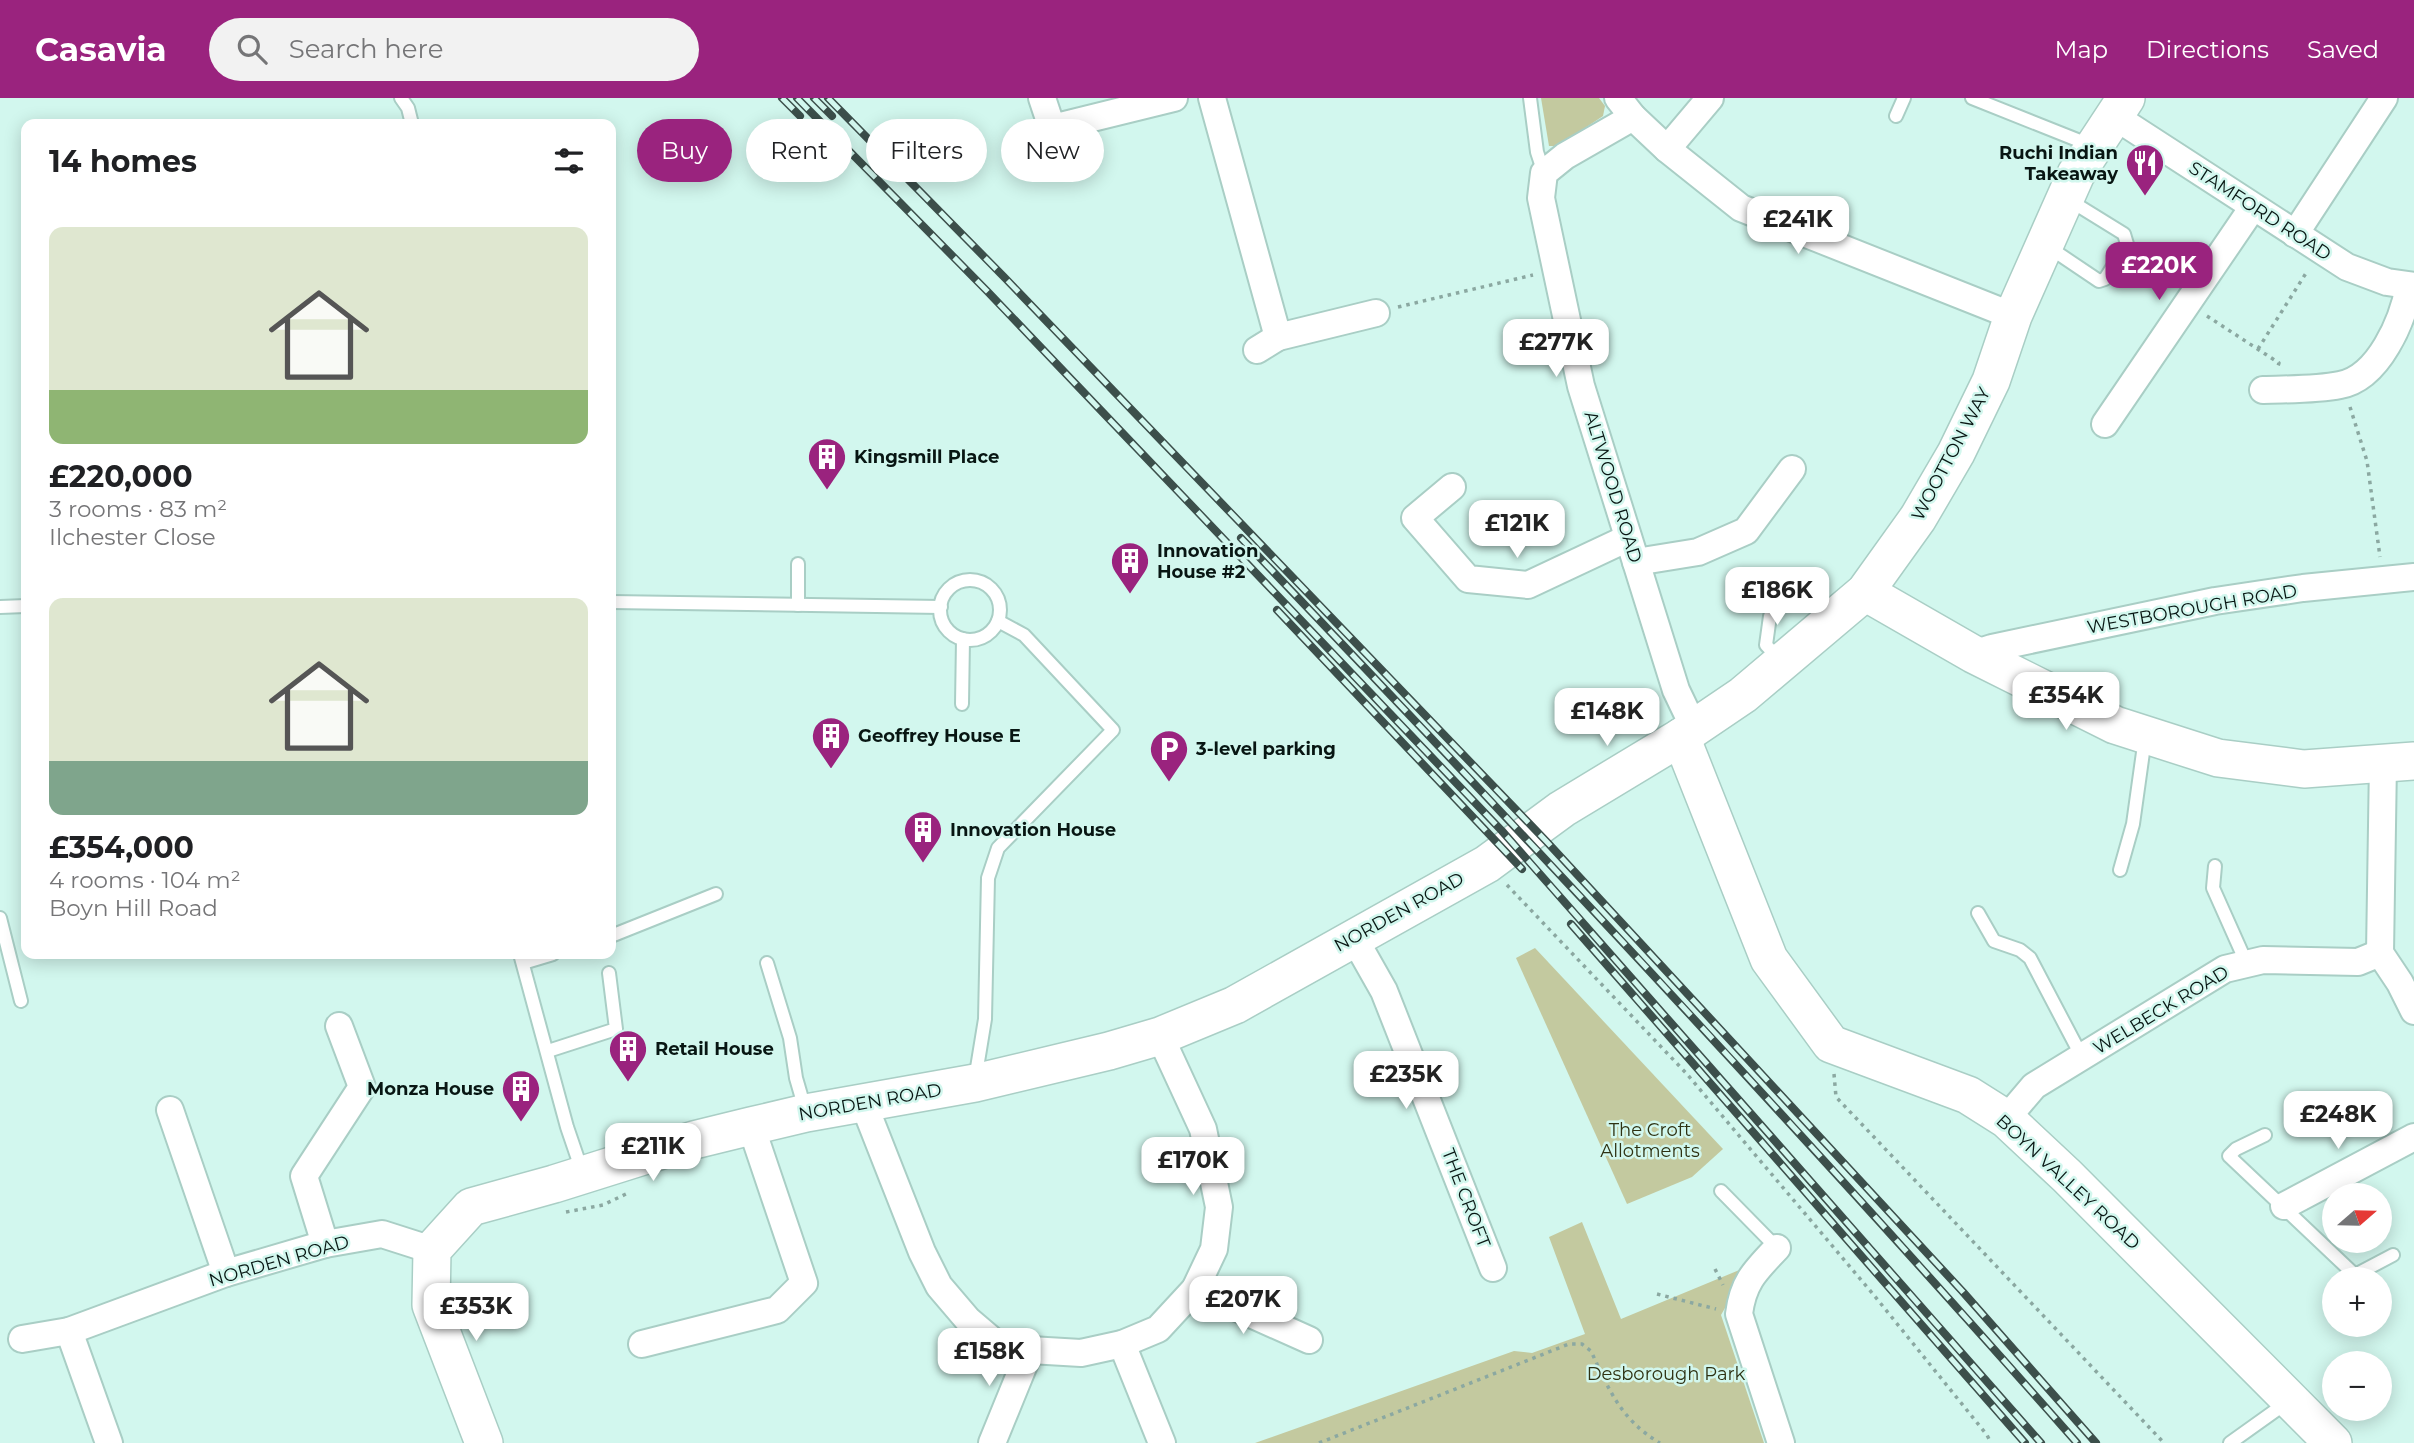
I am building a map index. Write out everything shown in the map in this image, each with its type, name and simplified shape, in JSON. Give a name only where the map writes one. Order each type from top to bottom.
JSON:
[{"type":"street","points":[[1042,98],[1049,119]]},
{"type":"street","points":[[1089,119],[1174,98]]},
{"type":"street","points":[[1212,98],[1268,343],[1376,313]]},
{"type":"street","points":[[1667,149],[1710,98]]},
{"type":"street","points":[[2295,234],[2384,98]]},
{"type":"street","points":[[1544,173],[1625,107],[1667,149],[1741,208],[2013,316]]},
{"type":"street","name":"WOOTTON WAY","points":[[1684,725],[1743,695],[1865,592],[1918,519],[1956,453],[1990,381],[2013,316],[2053,249],[2074,203],[2076,174],[2120,107]]},
{"type":"street","name":"STAMFORD ROAD","points":[[2120,107],[2253,207],[2320,250],[2367,276],[2411,286]]},
{"type":"street","name":"ALTWOOD ROAD","points":[[1544,173],[1541,198],[1581,386],[1676,690],[1684,725]]},
{"type":"street","points":[[2105,424],[2253,207]]},
{"type":"street","points":[[2263,390],[2343,385],[2365,372],[2385,350],[2405,308],[2411,286]]},
{"type":"street","points":[[1452,486],[1415,517],[1468,579],[1528,585],[1632,550],[1698,552],[1746,531],[1792,469]]},
{"type":"street","name":"WESTBOROUGH ROAD","points":[[1973,654],[2216,601],[2303,588],[2414,578]]},
{"type":"street","points":[[1865,592],[1973,654],[2116,725],[2218,758],[2304,769],[2399,761],[2381,953],[2414,1011]]},
{"type":"street","points":[[1684,725],[1769,959],[1831,1044]]},
{"type":"street","name":"NORDEN ROAD","points":[[22,1339],[69,1331],[226,1273],[325,1244],[382,1234],[432,1250],[471,1207],[694,1140],[806,1113],[975,1083],[1160,1036],[1235,1005],[1487,864],[1684,725]]},
{"type":"street","name":"THE CROFT","points":[[1353,938],[1384,991],[1493,1268]]},
{"type":"street","name":"WELBECK ROAD","points":[[2006,1119],[2034,1086],[2225,969],[2263,960],[2358,962],[2381,953]]},
{"type":"street","points":[[325,1244],[304,1176],[362,1087],[339,1026]]},
{"type":"street","points":[[863,1102],[922,1252],[939,1286],[968,1320],[995,1343],[1030,1350],[1081,1353],[1122,1344],[1158,1329],[1195,1289],[1214,1249],[1219,1207],[1203,1129],[1160,1036]]},
{"type":"street","name":"BOYN VALLEY ROAD","points":[[1831,1044],[1968,1095],[2006,1119],[2333,1443]]},
{"type":"street","points":[[170,1110],[226,1273]]},
{"type":"street","points":[[642,1344],[777,1310],[804,1283],[751,1126]]},
{"type":"street","points":[[2284,1206],[2414,1137]]},
{"type":"street","points":[[1777,1248],[1750,1277],[1741,1298],[1739,1314],[1781,1443]]},
{"type":"street","points":[[432,1250],[431,1305],[484,1443]]},
{"type":"street","points":[[1195,1289],[1309,1340]]},
{"type":"street","points":[[69,1331],[108,1443]]},
{"type":"street","points":[[1122,1344],[1162,1443]]},
{"type":"street","points":[[992,1443],[1030,1350]]},
{"type":"lane","points":[[401,98],[408,108],[411,119]]},
{"type":"lane","name":"ALTWOOD ROAD","points":[[1530,98],[1537,152],[1544,173]]},
{"type":"lane","points":[[1896,116],[1904,98]]},
{"type":"lane","points":[[1972,98],[2094,147]]},
{"type":"lane","points":[[2053,249],[2099,281],[2105,279],[2127,244],[2124,234],[2074,203]]},
{"type":"lane","points":[[798,564],[798,605]]},
{"type":"lane","points":[[968,580],[979,581],[990,587],[997,596],[1000,611],[998,621],[986,636],[973,640],[963,639],[950,632],[944,624],[941,607],[943,597],[950,587],[968,580]]},
{"type":"lane","points":[[616,602],[941,607]]},
{"type":"lane","points":[[0,607],[21,607]]},
{"type":"lane","points":[[1770,616],[1766,645],[1782,661]]},
{"type":"lane","points":[[975,1083],[985,1019],[988,878],[998,848],[1112,730],[1024,635],[998,621]]},
{"type":"lane","points":[[962,705],[963,639]]},
{"type":"lane","points":[[2120,870],[2133,824],[2146,735]]},
{"type":"lane","points":[[2215,866],[2213,888],[2246,962]]},
{"type":"lane","points":[[616,934],[716,894]]},
{"type":"lane","points":[[1978,914],[1994,941],[2020,950],[2030,958],[2082,1057]]},
{"type":"lane","points":[[0,918],[21,1001]]},
{"type":"lane","points":[[521,959],[567,1127],[583,1174]]},
{"type":"lane","points":[[767,963],[790,1038],[796,1078],[806,1113]]},
{"type":"lane","points":[[548,1051],[617,1029],[609,973]]},
{"type":"lane","points":[[2265,1135],[2236,1149],[2229,1156],[2355,1275],[2393,1255]]},
{"type":"lane","points":[[1721,1191],[1777,1248]]},
{"type":"lane","points":[[2230,1443],[2290,1399]]},
{"type":"path","points":[[2187,303],[2258,349],[2320,250]]},
{"type":"path","points":[[1376,313],[1543,273]]},
{"type":"path","points":[[2343,385],[2367,461],[2384,582]]},
{"type":"path","points":[[1487,864],[1686,1073],[1873,1294],[1991,1443]]},
{"type":"path","points":[[1831,1044],[1836,1097],[2164,1443]]},
{"type":"path","points":[[556,1213],[603,1205],[630,1192]]},
{"type":"path","points":[[1657,1294],[1739,1314]]},
{"type":"path","points":[[1318,1443],[1569,1344],[1582,1344],[1591,1351],[1625,1416],[1660,1443]]},
{"type":"green space","points":[[1541,98],[1599,98],[1605,106],[1603,116],[1558,146],[1549,146]]},
{"type":"green space","name":"The Croft Allotments","points":[[1535,948],[1723,1149],[1692,1177],[1627,1204],[1516,958]]},
{"type":"green space","name":"Desborough Park","points":[[1582,1222],[1621,1319],[1749,1266],[1721,1315],[1764,1443],[1255,1443],[1514,1351],[1532,1353],[1585,1334],[1549,1237]]},
{"type":"railway","points":[[782,98],[800,116]]},
{"type":"railway","points":[[797,98],[987,291],[1502,831],[2041,1443]]},
{"type":"railway","points":[[814,98],[832,116]]},
{"type":"railway","points":[[828,98],[1005,278],[1547,842],[1963,1292],[2096,1443]]},
{"type":"railway","points":[[1241,538],[1664,986],[1872,1213],[2077,1443]]},
{"type":"railway","points":[[1277,610],[1522,869]]},
{"type":"railway","points":[[1571,924],[2025,1443]]},
{"type":"place","name":"Ruchi Indian Takeaway","points":[[2145,197]]},
{"type":"place","name":"Kingsmill Place","points":[[827,491]]},
{"type":"place","name":"Innovation House #2","points":[[1130,595]]},
{"type":"place","name":"Geoffrey House E","points":[[831,770]]},
{"type":"place","name":"3-level parking","points":[[1169,783]]},
{"type":"place","name":"Innovation House","points":[[923,864]]},
{"type":"place","name":"Retail House","points":[[628,1083]]},
{"type":"place","name":"Monza House","points":[[521,1123]]}]
